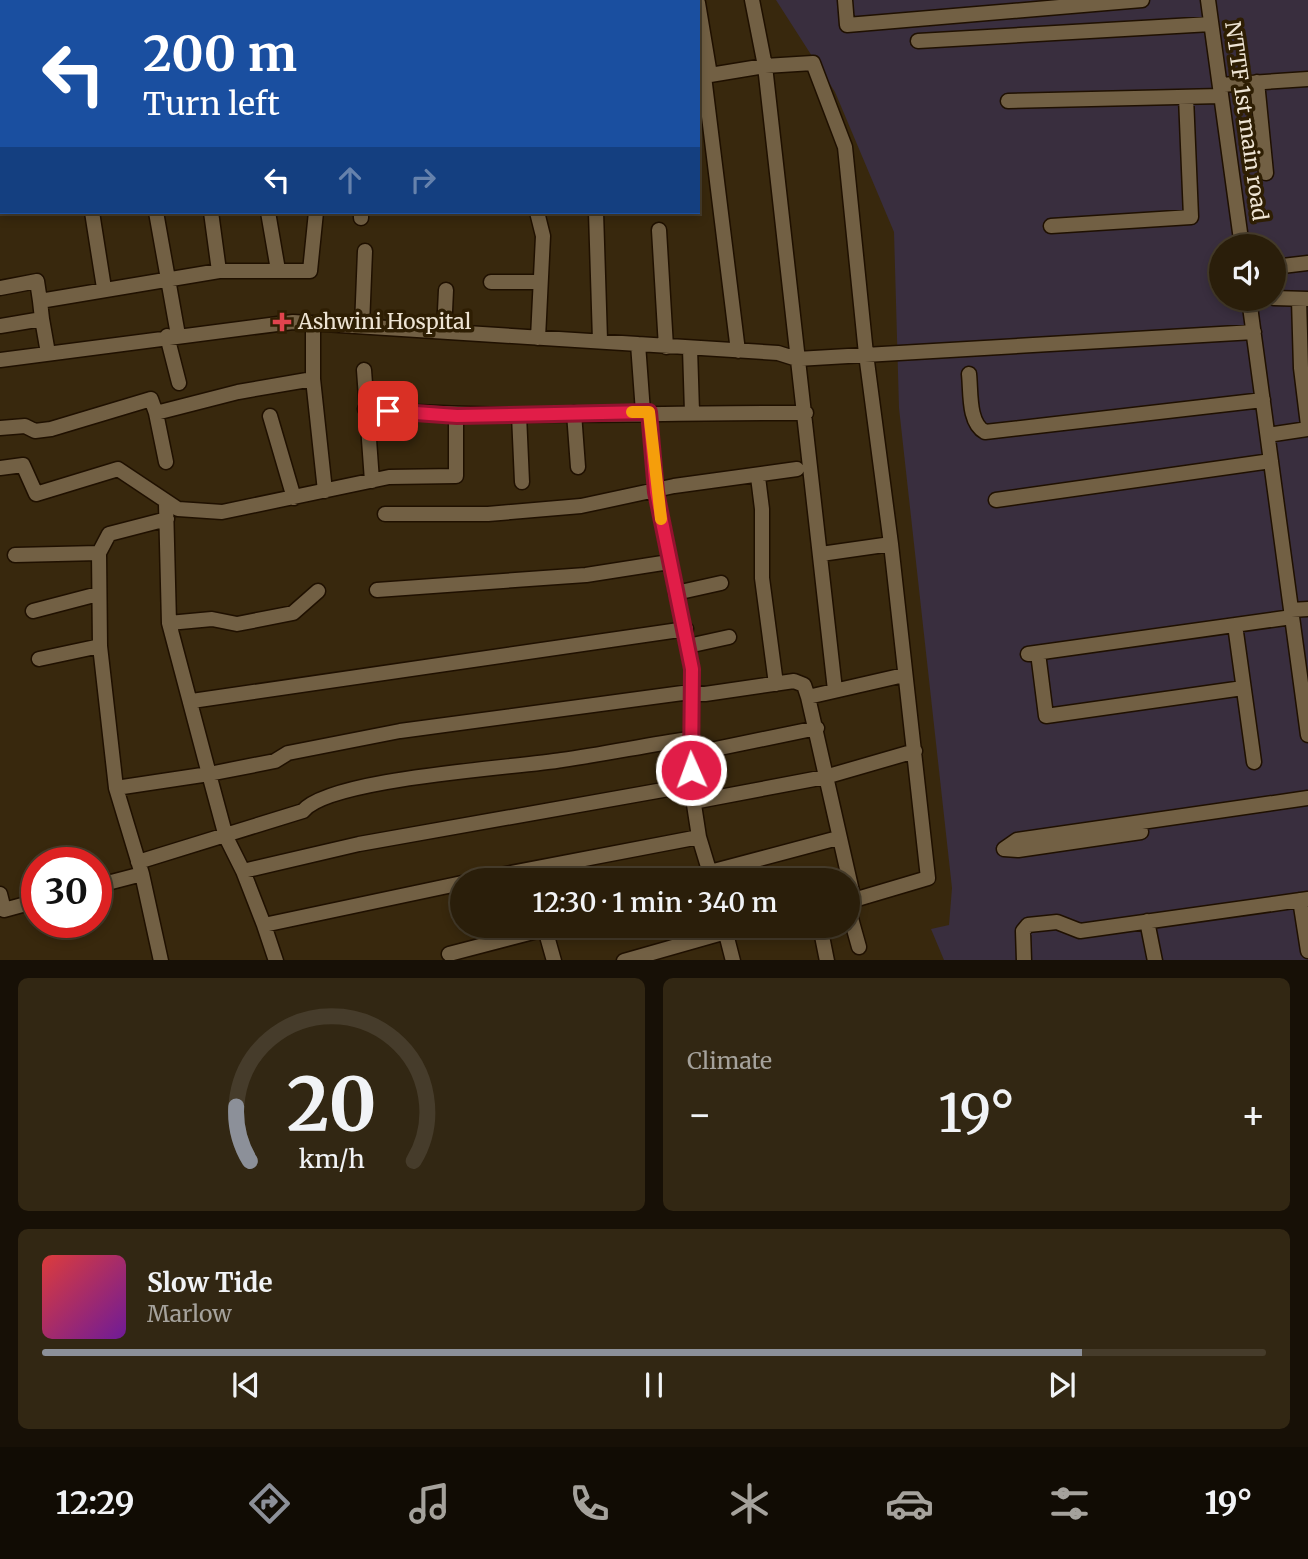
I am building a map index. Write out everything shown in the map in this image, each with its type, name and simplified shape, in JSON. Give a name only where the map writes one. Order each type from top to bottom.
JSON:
[{"type":"street","points":[[752,0],[765,66],[835,690]]},
{"type":"street","points":[[845,0],[847,26],[1142,0]]},
{"type":"street","name":"NTTF 1st main road","points":[[1208,0],[1240,234]]},
{"type":"street","points":[[918,41],[1212,24]]},
{"type":"street","points":[[700,27],[705,131],[738,351]]},
{"type":"street","points":[[704,76],[765,66],[813,63],[845,147],[866,354],[891,544],[928,878],[860,899]]},
{"type":"street","points":[[1008,101],[1186,97],[1257,82],[1308,79]]},
{"type":"street","points":[[1257,82],[1266,173]]},
{"type":"street","points":[[1051,226],[1191,217],[1186,97]]},
{"type":"street","points":[[92,214],[104,288]]},
{"type":"street","points":[[156,214],[170,279],[179,383]]},
{"type":"street","points":[[211,214],[219,271]]},
{"type":"street","points":[[268,214],[278,271]]},
{"type":"street","points":[[40,302],[104,288],[219,271],[310,271],[316,214]]},
{"type":"street","points":[[538,214],[543,236],[538,338]]},
{"type":"street","points":[[596,214],[600,340]]},
{"type":"street","points":[[659,230],[666,347]]},
{"type":"street","points":[[362,326],[365,251]]},
{"type":"street","points":[[1286,266],[1308,263]]},
{"type":"street","points":[[0,288],[37,281],[48,353]]},
{"type":"street","points":[[491,282],[539,282]]},
{"type":"street","points":[[444,332],[446,290]]},
{"type":"street","points":[[1268,435],[1308,427],[1304,299],[1286,298]]},
{"type":"street","points":[[1251,311],[1308,735]]},
{"type":"street","points":[[0,326],[42,319]]},
{"type":"street","points":[[0,360],[293,322],[778,353],[797,359],[1254,332]]},
{"type":"street","points":[[313,323],[313,379],[325,491]]},
{"type":"street","points":[[638,344],[656,492],[692,669],[689,739],[691,785],[699,837],[709,868]]},
{"type":"street","points":[[690,348],[692,412]]},
{"type":"street","points":[[363,370],[372,481]]},
{"type":"street","points":[[970,374],[974,421],[977,428],[985,432],[1263,400]]},
{"type":"street","points":[[156,413],[238,391],[313,379]]},
{"type":"street","points":[[0,428],[25,426],[35,431],[51,429],[151,399],[166,462]]},
{"type":"street","points":[[365,409],[457,416],[646,412],[806,413]]},
{"type":"street","points":[[574,413],[578,467]]},
{"type":"street","points":[[519,415],[522,482]]},
{"type":"street","points":[[270,416],[294,498]]},
{"type":"street","points":[[161,960],[140,868],[116,788],[100,646],[99,553],[103,540],[108,534],[177,509],[222,512],[389,477],[456,476],[457,416]]},
{"type":"street","points":[[996,500],[1271,461]]},
{"type":"street","points":[[0,468],[23,465],[36,494],[118,469],[166,512],[169,623],[192,701],[226,837],[243,871],[275,960]]},
{"type":"street","points":[[385,514],[488,514],[581,506],[674,486],[758,477],[797,469]]},
{"type":"street","points":[[758,477],[763,521],[762,578],[776,684]]},
{"type":"street","points":[[821,554],[891,544]]},
{"type":"street","points":[[15,555],[99,553]]},
{"type":"street","points":[[377,590],[586,575],[669,562]]},
{"type":"street","points":[[676,593],[721,583]]},
{"type":"street","points":[[169,623],[212,619],[237,624],[293,613],[318,591]]},
{"type":"street","points":[[33,611],[98,594]]},
{"type":"street","points":[[1243,688],[1046,716],[1033,654],[1235,625],[1292,614],[1308,608]]},
{"type":"street","points":[[1235,625],[1254,762]]},
{"type":"street","points":[[192,701],[686,629]]},
{"type":"street","points":[[688,646],[729,637]]},
{"type":"street","points":[[39,659],[100,646]]},
{"type":"street","points":[[808,696],[904,675]]},
{"type":"street","points":[[116,788],[275,761],[288,753],[400,731],[690,692],[705,694],[799,681],[808,696],[817,728],[843,868]]},
{"type":"street","points":[[691,754],[817,728]]},
{"type":"street","points":[[112,879],[303,811],[311,801],[356,789],[484,767],[560,761],[689,739]]},
{"type":"street","points":[[693,802],[825,777],[915,751]]},
{"type":"street","points":[[243,871],[359,844],[691,785]]},
{"type":"street","points":[[1308,797],[1017,840],[1004,849],[1018,850],[1308,807]]},
{"type":"street","points":[[537,868],[699,837]]},
{"type":"street","points":[[738,868],[838,838]]},
{"type":"street","points":[[264,925],[450,886]]},
{"type":"street","points":[[0,894],[4,910],[21,905]]},
{"type":"street","points":[[1024,960],[1023,931],[1028,925],[1057,922],[1080,931],[1304,900],[1308,951]]},
{"type":"street","points":[[1147,921],[1155,960]]},
{"type":"street","points":[[449,954],[509,938]]},
{"type":"street","points":[[552,938],[554,960]]},
{"type":"street","points":[[627,960],[694,938]]},
{"type":"street","points":[[727,938],[733,960]]},
{"type":"street","points":[[822,938],[827,960]]},
{"type":"street","points":[[857,938],[859,947]]},
{"type":"shaded area","points":[[776,0],[1308,0],[1308,960],[944,960],[931,929],[949,925],[952,888],[899,408],[894,232],[835,92]]},
{"type":"slow traffic","points":[[632,412],[649,412],[661,519]]},
{"type":"place","name":"Ashwini Hospital","points":[[282,322]]},
{"type":"route","points":[[388,411],[457,416],[649,412],[656,492],[692,669],[689,739],[691,770]]}]
